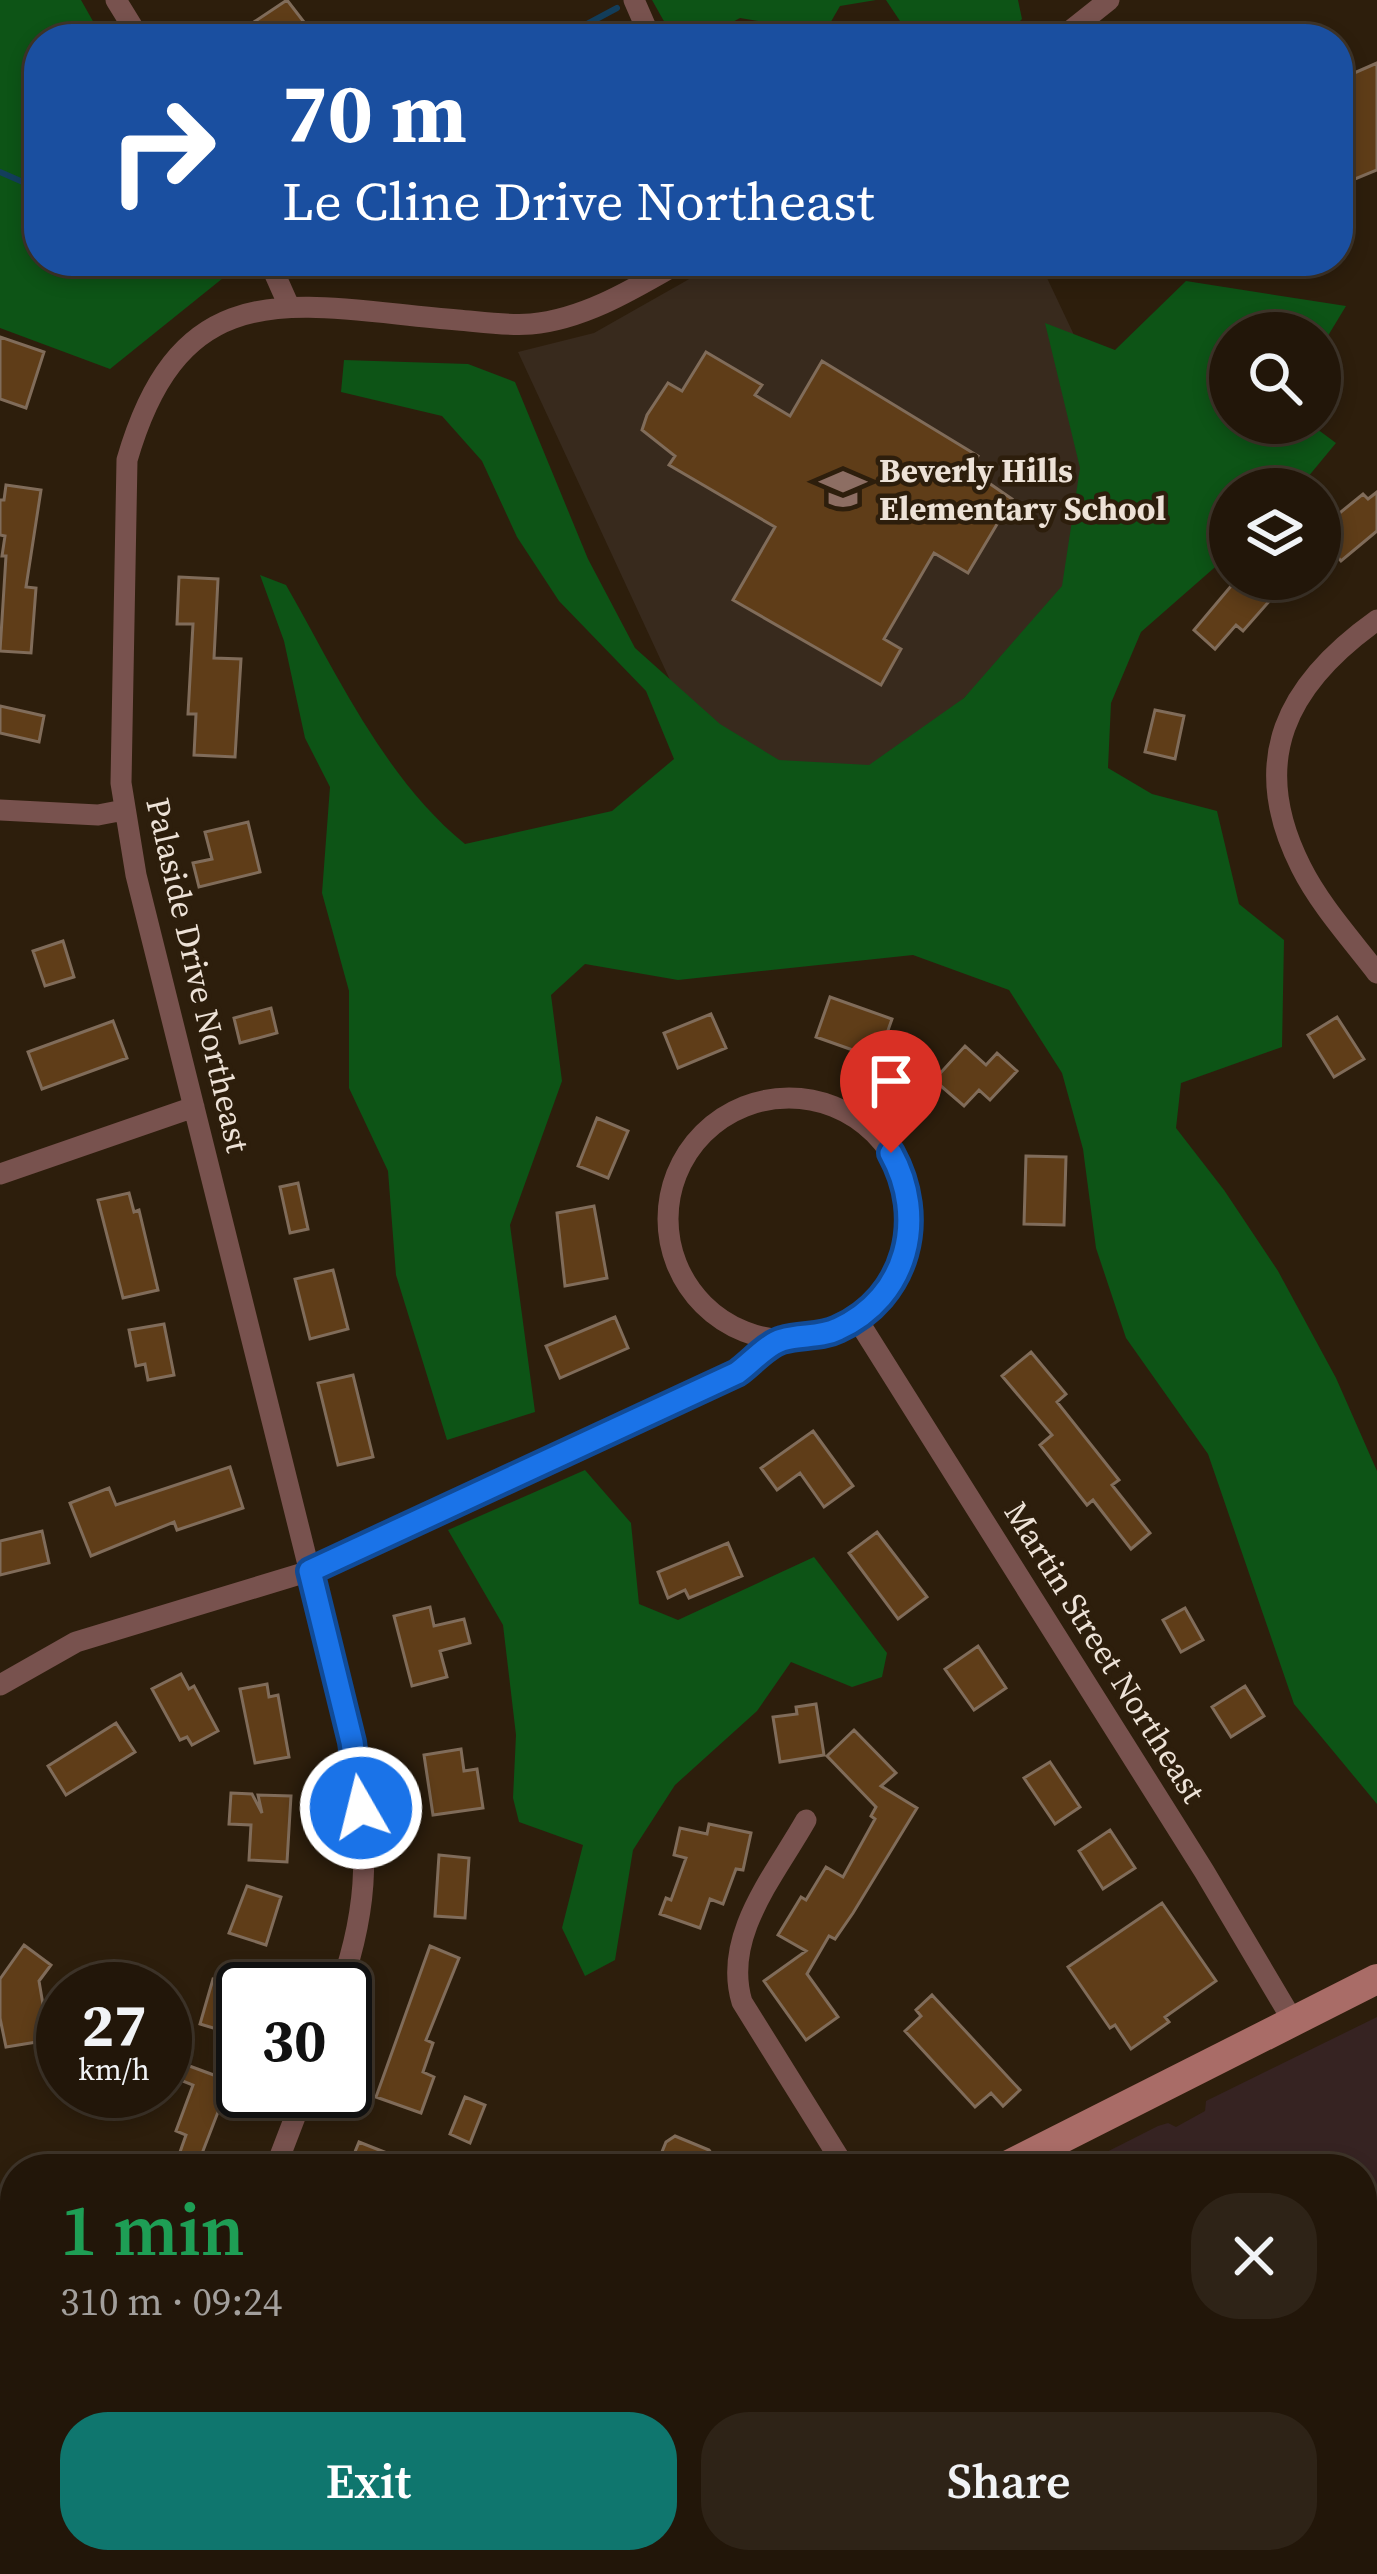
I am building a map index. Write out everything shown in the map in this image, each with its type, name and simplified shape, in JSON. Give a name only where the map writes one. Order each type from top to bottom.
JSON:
[{"type":"main road","points":[[1030,2154],[1377,1979]]},
{"type":"street","points":[[1079,24],[1109,0]]},
{"type":"street","points":[[276,276],[289,306]]},
{"type":"street","name":"Palaside Drive Northeast","points":[[347,1962],[363,1901],[366,1842],[352,1742],[136,875],[124,810],[127,460],[138,421],[159,381],[205,332],[242,312],[289,306],[531,324],[598,305],[653,276]]},
{"type":"street","points":[[1377,620],[1339,647],[1311,676],[1283,730],[1277,781],[1286,829],[1301,868],[1377,973]]},
{"type":"street","points":[[0,811],[98,815],[124,810]]},
{"type":"street","points":[[785,1097],[841,1109],[879,1138],[900,1170],[908,1193],[909,1240],[891,1285],[857,1319],[808,1339],[753,1334],[727,1323],[704,1305],[680,1270],[668,1230],[672,1188],[689,1149],[731,1112],[757,1101],[785,1097]]},
{"type":"street","points":[[0,1174],[194,1107]]},
{"type":"street","name":"Martin Street Northeast","points":[[857,1319],[1293,2021]]},
{"type":"street","points":[[0,1685],[76,1642],[310,1571],[737,1373],[781,1340]]},
{"type":"street","points":[[806,1820],[744,1929],[736,1956],[736,1983],[742,2002],[837,2154]]},
{"type":"street","points":[[281,2154],[295,2118]]},
{"type":"shaded area","name":"Beverly Hills Elementary School","points":[[695,276],[1046,276],[1110,411],[1098,567],[864,796],[702,749],[518,352],[594,333]]},
{"type":"shaded area","points":[[1377,2017],[1377,2154],[1103,2154],[1158,2126],[1176,2127],[1205,2111],[1206,2101]]},
{"type":"green space","points":[[0,0],[81,0],[95,24],[24,24],[24,276],[226,276],[110,369],[0,328]]},
{"type":"green space","points":[[652,0],[876,0],[840,6],[830,24],[740,18],[729,24],[666,24]]},
{"type":"green space","points":[[886,0],[1018,0],[1022,19],[1017,24],[902,24]]},
{"type":"green space","points":[[1186,281],[1346,306],[1341,314],[1209,312],[1209,444],[1335,444],[1315,468],[1209,468],[1209,572],[1141,632],[1111,703],[1108,768],[1152,794],[1217,811],[1239,904],[1284,940],[1282,1047],[1181,1083],[1176,1128],[1278,1271],[1336,1378],[1377,1471],[1377,1804],[1294,1704],[1208,1454],[1126,1338],[1096,1248],[1083,1149],[1062,1073],[1009,990],[913,955],[678,980],[585,964],[551,995],[562,1081],[510,1225],[535,1412],[447,1440],[396,1275],[388,1171],[349,1088],[349,991],[322,893],[330,787],[305,738],[284,641],[260,575],[286,585],[386,757],[436,818],[465,844],[612,811],[674,759],[646,691],[559,601],[517,537],[482,461],[442,416],[341,392],[344,360],[468,364],[515,382],[588,559],[635,648],[720,724],[779,760],[869,765],[964,698],[1062,586],[1080,468],[1045,323],[1115,350]]},
{"type":"green space","points":[[585,1470],[631,1523],[639,1604],[678,1620],[814,1557],[887,1653],[882,1677],[852,1687],[791,1662],[757,1711],[675,1785],[633,1850],[615,1960],[585,1976],[562,1928],[583,1845],[519,1822],[513,1798],[516,1735],[503,1625],[448,1530]]},
{"type":"building","points":[[287,0],[305,24],[251,24]]},
{"type":"building","points":[[1377,63],[1377,170],[1353,180],[1353,73]]},
{"type":"building","points":[[0,337],[44,352],[26,408],[0,399]]},
{"type":"building","points":[[706,352],[762,385],[755,395],[790,416],[822,361],[978,456],[970,470],[1012,499],[968,573],[934,553],[884,639],[901,649],[881,685],[733,600],[775,527],[669,465],[675,456],[642,430],[668,383],[682,391]]},
{"type":"building","points":[[6,485],[41,490],[26,587],[36,588],[31,653],[0,651],[6,556],[2,556],[5,536],[0,535],[0,500],[4,500]]},
{"type":"building","points":[[1377,492],[1377,531],[1341,561],[1341,512],[1363,494],[1368,499]]},
{"type":"building","points":[[179,577],[218,579],[214,658],[241,659],[235,757],[194,755],[196,714],[188,714],[193,624],[177,624]]},
{"type":"building","points":[[1219,600],[1270,600],[1243,631],[1236,625],[1215,649],[1194,630]]},
{"type":"building","points":[[0,706],[44,716],[39,742],[0,733]]},
{"type":"building","points":[[1155,710],[1184,716],[1175,759],[1145,752]]},
{"type":"building","points":[[248,822],[260,872],[199,887],[193,863],[212,859],[205,832]]},
{"type":"building","points":[[63,941],[74,977],[45,986],[33,951]]},
{"type":"building","points":[[830,997],[892,1019],[878,1059],[816,1037]]},
{"type":"building","points":[[271,1008],[277,1033],[240,1043],[234,1018]]},
{"type":"building","points":[[711,1014],[726,1048],[678,1068],[664,1033]]},
{"type":"building","points":[[1337,1017],[1364,1059],[1334,1077],[1308,1035]]},
{"type":"building","points":[[113,1021],[127,1058],[42,1089],[28,1052]]},
{"type":"building","points":[[965,1046],[986,1065],[997,1053],[1017,1071],[990,1100],[979,1090],[964,1106],[934,1080]]},
{"type":"building","points":[[597,1118],[628,1131],[608,1178],[578,1166]]},
{"type":"building","points":[[1026,1156],[1066,1157],[1064,1225],[1024,1224]]},
{"type":"building","points":[[298,1183],[308,1229],[290,1233],[280,1187]]},
{"type":"building","points":[[129,1193],[134,1212],[139,1210],[158,1290],[123,1298],[98,1200]]},
{"type":"building","points":[[594,1206],[607,1278],[565,1286],[557,1213]]},
{"type":"building","points":[[333,1270],[348,1329],[310,1339],[295,1279]]},
{"type":"building","points":[[615,1317],[628,1348],[560,1378],[546,1346]]},
{"type":"building","points":[[164,1324],[174,1375],[148,1380],[145,1364],[136,1366],[129,1330]]},
{"type":"building","points":[[1031,1352],[1066,1394],[1057,1402],[1119,1480],[1112,1485],[1150,1533],[1131,1549],[1093,1500],[1087,1505],[1040,1445],[1052,1435],[1002,1376]]},
{"type":"building","points":[[353,1375],[373,1457],[338,1465],[318,1383]]},
{"type":"building","points":[[813,1431],[853,1486],[824,1507],[800,1473],[777,1490],[761,1468]]},
{"type":"building","points":[[230,1467],[243,1508],[177,1530],[174,1522],[91,1556],[70,1503],[109,1488],[116,1505]]},
{"type":"building","points":[[42,1531],[49,1563],[0,1575],[0,1541]]},
{"type":"building","points":[[877,1532],[927,1597],[898,1619],[849,1553]]},
{"type":"building","points":[[728,1543],[742,1576],[689,1598],[685,1590],[668,1598],[658,1572]]},
{"type":"building","points":[[430,1607],[434,1626],[464,1619],[470,1643],[440,1651],[447,1677],[412,1686],[394,1616]]},
{"type":"building","points":[[1185,1608],[1203,1640],[1181,1652],[1163,1620]]},
{"type":"building","points":[[978,1646],[1006,1688],[974,1710],[945,1669]]},
{"type":"building","points":[[181,1674],[189,1689],[194,1686],[218,1731],[192,1745],[187,1737],[180,1740],[152,1689]]},
{"type":"building","points":[[267,1684],[269,1697],[278,1695],[289,1757],[255,1763],[240,1689]]},
{"type":"building","points":[[1245,1686],[1264,1716],[1231,1737],[1212,1707]]},
{"type":"building","points":[[816,1704],[824,1755],[780,1762],[773,1717],[797,1714],[796,1707]]},
{"type":"building","points":[[116,1723],[135,1752],[66,1795],[48,1766]]},
{"type":"building","points":[[854,1730],[896,1773],[881,1786],[917,1808],[853,1913],[835,1939],[829,1936],[807,1974],[838,2017],[806,2040],[764,1981],[806,1951],[778,1935],[826,1867],[843,1877],[875,1819],[871,1816],[876,1807],[827,1756]]},
{"type":"building","points":[[461,1749],[464,1771],[477,1769],[483,1808],[433,1815],[424,1755]]},
{"type":"building","points":[[1050,1762],[1080,1807],[1055,1824],[1024,1778]]},
{"type":"building","points":[[231,1793],[252,1794],[262,1813],[258,1795],[291,1796],[287,1862],[249,1860],[251,1825],[229,1824]]},
{"type":"building","points":[[709,1824],[751,1833],[743,1870],[736,1869],[723,1904],[710,1899],[700,1928],[660,1914],[666,1898],[671,1900],[686,1858],[674,1855],[680,1828],[707,1834]]},
{"type":"building","points":[[1110,1830],[1135,1868],[1103,1889],[1079,1851]]},
{"type":"building","points":[[439,1855],[469,1858],[465,1918],[435,1916]]},
{"type":"building","points":[[247,1886],[281,1897],[266,1945],[229,1933]]},
{"type":"building","points":[[1162,1903],[1216,1981],[1165,2017],[1169,2022],[1131,2049],[1115,2025],[1110,2028],[1068,1967]]},
{"type":"building","points":[[24,1945],[47,1962],[36,1962],[36,2042],[6,2047],[0,1979]]},
{"type":"building","points":[[430,1946],[459,1958],[426,2040],[433,2043],[423,2072],[434,2077],[421,2113],[376,2097]]},
{"type":"building","points":[[213,1979],[216,1980],[216,2029],[200,2024]]},
{"type":"building","points":[[932,1995],[1020,2090],[1003,2106],[991,2093],[975,2107],[905,2031],[921,2016],[916,2010]]},
{"type":"building","points":[[192,2067],[216,2076],[216,2117],[202,2154],[179,2154],[186,2135],[176,2131],[181,2118],[192,2118]]},
{"type":"building","points":[[465,2097],[485,2105],[470,2143],[450,2134]]},
{"type":"building","points":[[675,2136],[712,2154],[661,2154]]},
{"type":"building","points":[[359,2142],[389,2154],[354,2154]]},
{"type":"waterway","points":[[587,24],[617,8]]},
{"type":"waterway","points":[[0,172],[24,182]]},
{"type":"place","name":"Beverly Hills Elementary School","points":[[843,489]]},
{"type":"route","points":[[361,1808],[352,1742],[310,1571],[737,1373],[781,1340],[808,1339],[857,1319],[891,1285],[909,1240],[908,1193],[891,1153]]}]
